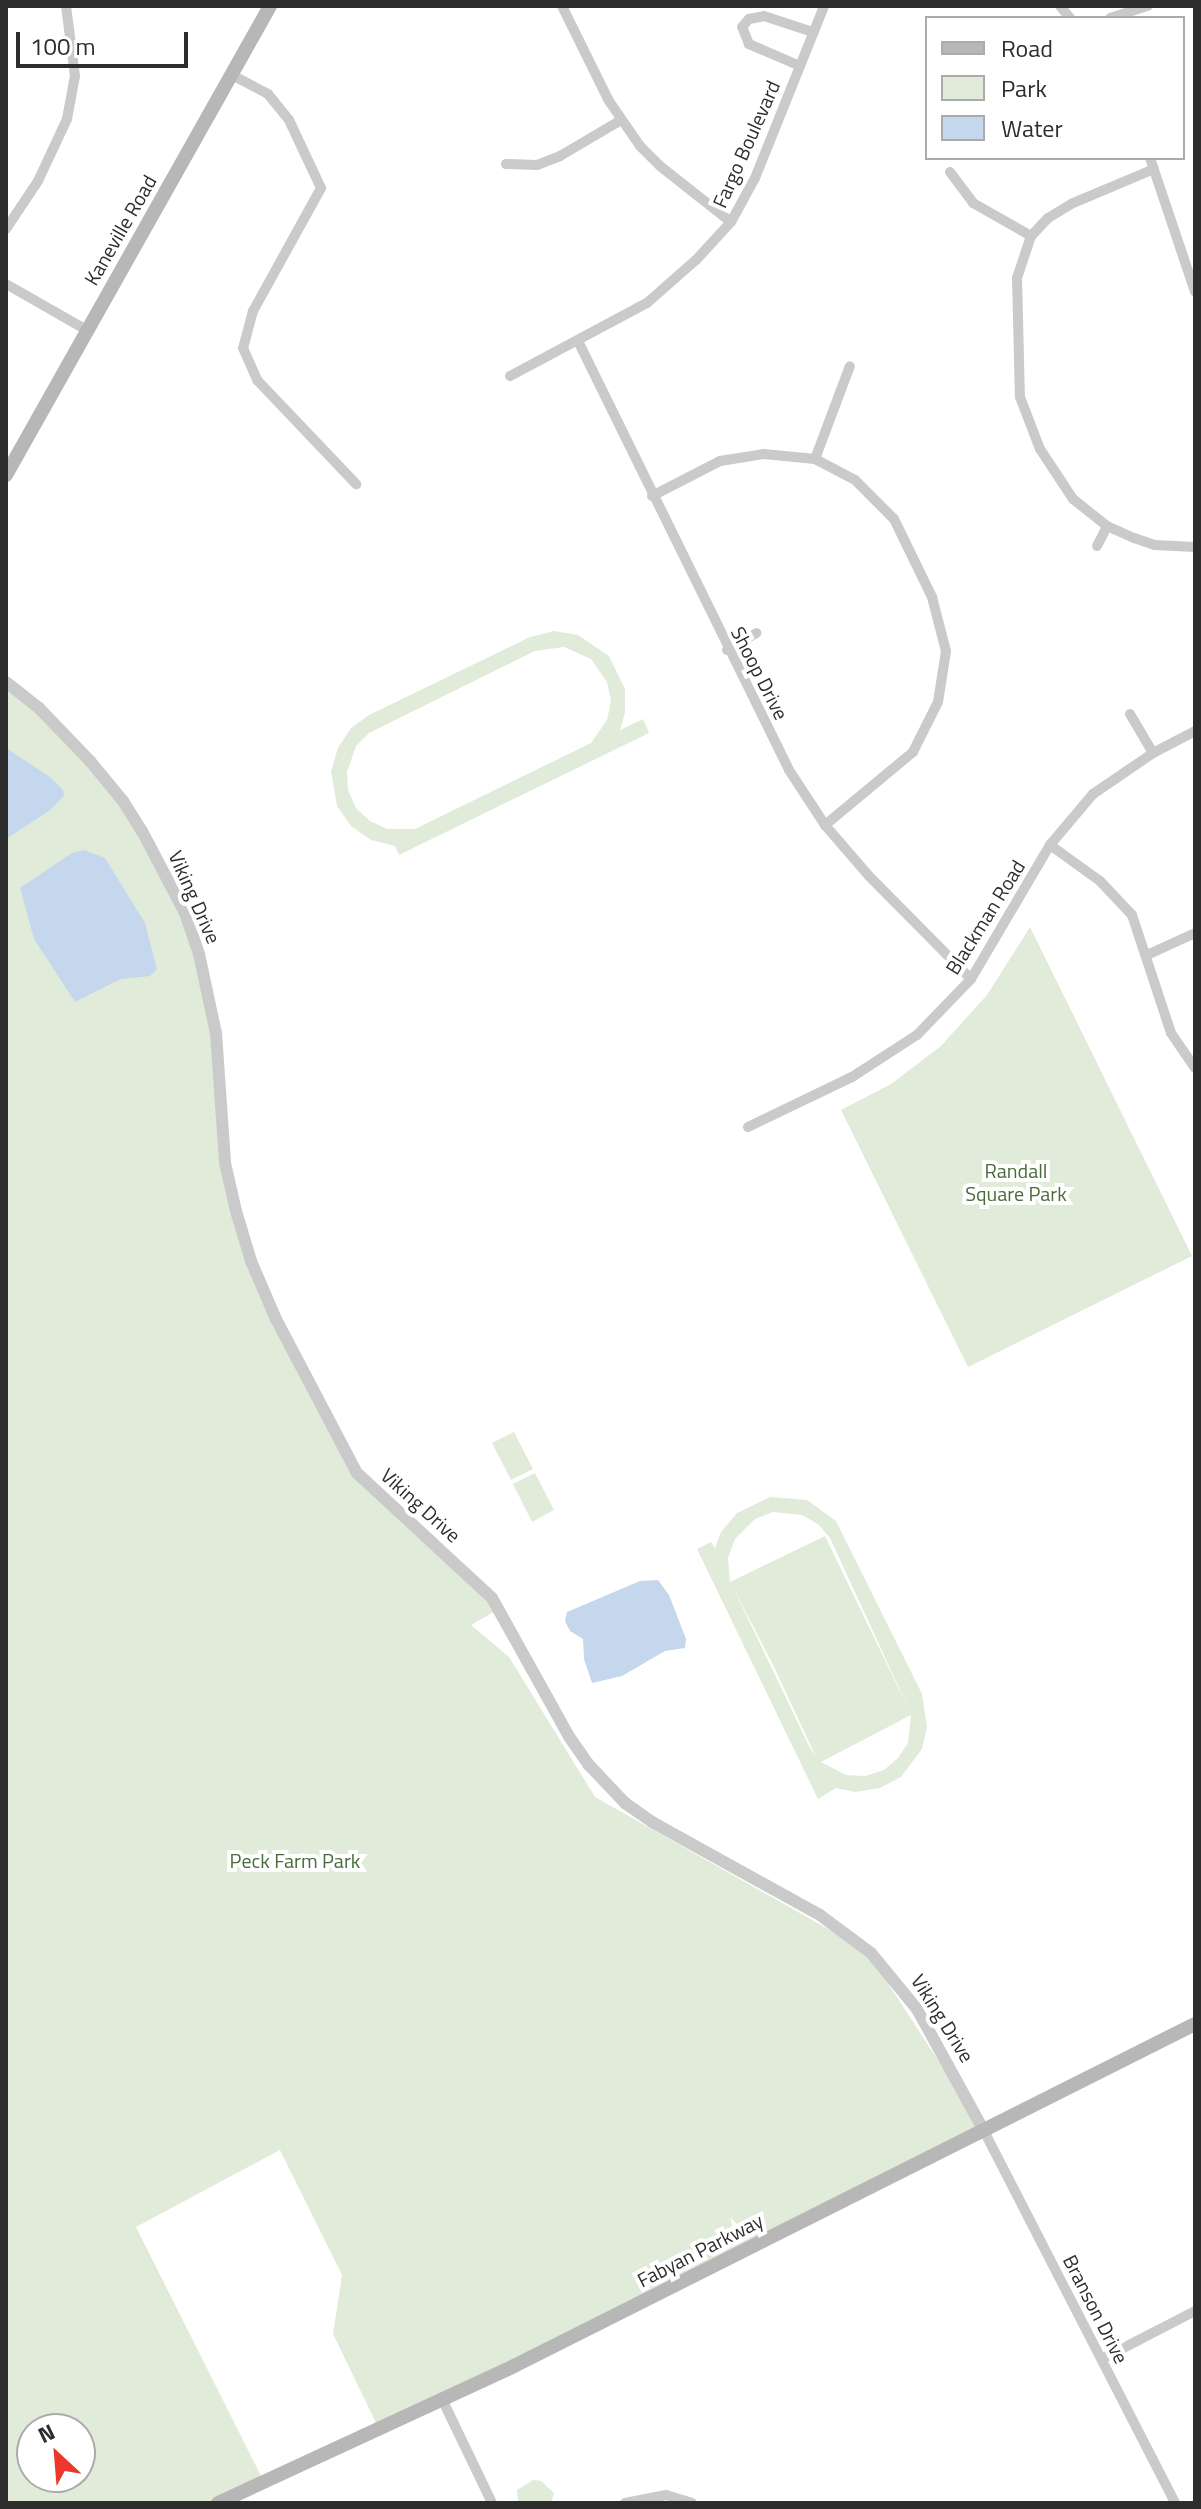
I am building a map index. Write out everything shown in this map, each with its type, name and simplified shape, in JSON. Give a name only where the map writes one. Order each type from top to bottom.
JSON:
[{"type":"main road","name":"Kaneville Road","points":[[6,475],[85,329],[270,6]]},
{"type":"main road","name":"Fabyan Parkway","points":[[218,2503],[442,2399],[1195,2024]]},
{"type":"street","points":[[562,6],[621,120],[660,166],[731,222]]},
{"type":"street","name":"Fargo Boulevard","points":[[510,376],[647,303],[696,260],[731,222],[755,178],[824,6]]},
{"type":"street","points":[[1116,16],[1148,6]]},
{"type":"street","points":[[6,229],[38,181],[67,119],[75,76],[71,7]]},
{"type":"street","points":[[800,66],[749,44],[742,27],[749,19],[764,16],[813,32]]},
{"type":"street","points":[[232,75],[268,94],[289,120],[321,188],[253,311],[243,348],[257,380],[356,484]]},
{"type":"street","points":[[506,164],[537,165],[560,156],[621,120]]},
{"type":"street","points":[[1195,292],[1152,164],[1048,218],[1031,236],[1017,278],[1020,397],[1040,449],[1073,499],[1107,526],[1154,545],[1195,547]]},
{"type":"street","points":[[950,172],[973,203],[1031,236]]},
{"type":"street","points":[[6,284],[85,329]]},
{"type":"street","name":"Shoop Drive","points":[[578,341],[727,650],[789,770],[825,825],[869,876],[971,979]]},
{"type":"street","points":[[815,459],[850,366]]},
{"type":"street","points":[[652,496],[720,461],[764,454],[815,459],[855,480],[894,519],[932,597],[946,651],[938,702],[913,752],[825,825]]},
{"type":"street","points":[[1097,546],[1107,526]]},
{"type":"street","points":[[727,650],[757,633]]},
{"type":"street","name":"Viking Drive","points":[[6,682],[39,708],[123,801],[185,913],[199,954],[216,1033],[225,1163],[243,1236],[276,1319],[357,1473],[492,1598],[570,1738],[588,1764],[625,1803],[652,1822],[820,1915],[871,1953],[917,2009],[984,2131]]},
{"type":"street","points":[[1130,714],[1153,753]]},
{"type":"street","name":"Blackman Road","points":[[748,1127],[882,1061],[917,1035],[971,979],[1050,845],[1093,794],[1153,753],[1195,731]]},
{"type":"street","points":[[1050,845],[1100,881],[1132,915],[1175,1043],[1195,1068]]},
{"type":"street","points":[[1147,955],[1195,933]]},
{"type":"street","name":"Branson Drive","points":[[984,2131],[1175,2503]]},
{"type":"street","points":[[1102,2359],[1195,2311]]},
{"type":"street","points":[[442,2399],[492,2503]]},
{"type":"street","points":[[625,2503],[666,2495],[692,2503]]},
{"type":"green space","points":[[554,631],[578,635],[609,656],[625,689],[625,713],[620,730],[643,719],[649,733],[399,855],[395,846],[371,840],[351,826],[337,806],[331,771],[338,748],[351,728],[369,715],[530,637]],"holes":[[[564,647],[591,659],[607,682],[611,701],[607,720],[591,743],[415,829],[387,829],[370,821],[356,808],[348,790],[347,772],[356,746],[369,733],[535,651]]]},
{"type":"green space","name":"Peck Farm Park","points":[[6,682],[123,801],[185,913],[216,1033],[225,1163],[251,1261],[357,1473],[499,1609],[471,1625],[509,1657],[595,1797],[867,1951],[984,2131],[378,2427],[333,2334],[342,2275],[280,2150],[136,2227],[264,2482],[218,2503],[6,2503]]},
{"type":"green space","name":"Randall Square Park","points":[[1030,927],[1192,1256],[968,1367],[841,1110],[891,1084],[941,1046],[987,995]]},
{"type":"green space","points":[[514,1432],[533,1469],[511,1480],[492,1443]]},
{"type":"green space","points":[[535,1473],[554,1510],[532,1522],[513,1484]]},
{"type":"green space","points":[[770,1497],[807,1500],[836,1521],[922,1694],[927,1727],[922,1749],[901,1777],[880,1788],[855,1792],[836,1788],[818,1799],[697,1549],[711,1542],[715,1548],[721,1532],[737,1513]],"holes":[[[773,1512],[802,1515],[818,1524],[830,1538],[911,1714],[825,1536],[730,1582],[728,1558],[735,1539],[755,1519]],[[731,1583],[816,1757],[809,1746]],[[911,1715],[908,1743],[898,1758],[884,1770],[865,1776],[846,1775],[821,1762]]]},
{"type":"green space","points":[[533,2480],[541,2481],[554,2493],[551,2503],[518,2503],[517,2490]]},
{"type":"water","points":[[6,748],[50,777],[63,790],[64,796],[49,811],[6,839]]},
{"type":"water","points":[[84,850],[105,858],[145,923],[157,969],[150,976],[121,979],[75,1002],[34,939],[20,888],[72,853]]},
{"type":"water","points":[[658,1580],[669,1595],[686,1639],[685,1648],[665,1651],[622,1676],[592,1683],[584,1659],[583,1639],[570,1631],[565,1621],[567,1612],[640,1581]]}]
